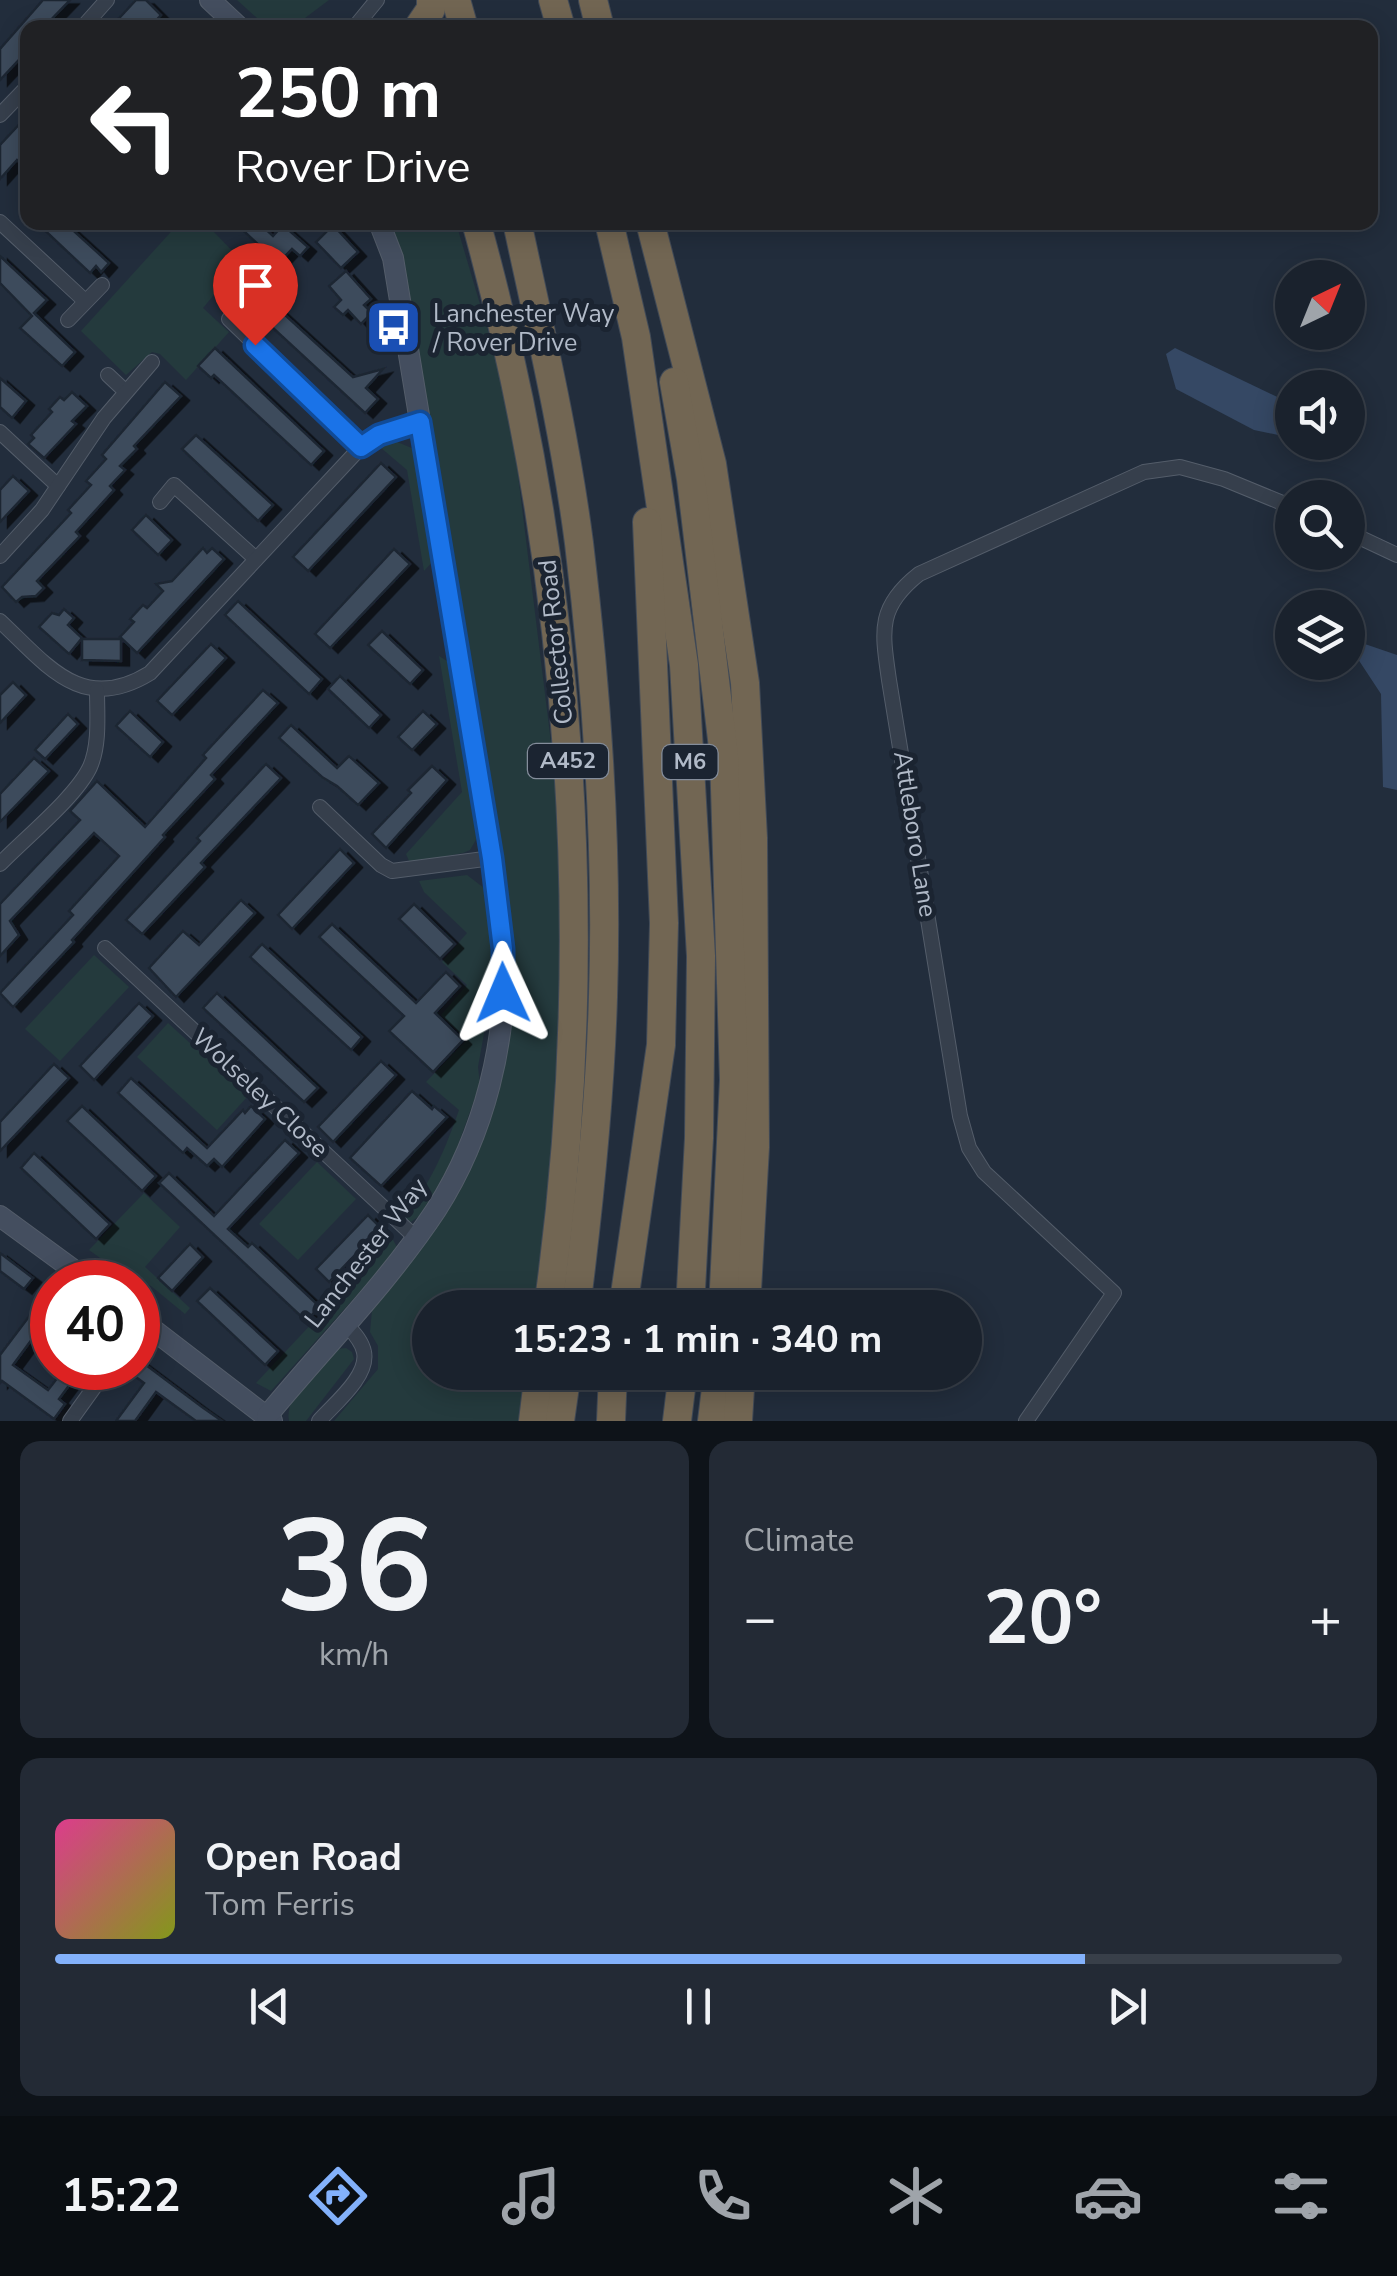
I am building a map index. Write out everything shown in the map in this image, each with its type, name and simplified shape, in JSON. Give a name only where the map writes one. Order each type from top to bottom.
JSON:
[{"type":"highway","name":"Collector Road","points":[[475,230],[500,310],[521,400],[545,542],[563,686],[573,842],[576,992],[562,1210],[551,1290]]},
{"type":"highway","name":"Collector Road","points":[[519,230],[555,397],[578,540],[594,682],[602,838],[603,996],[590,1192],[578,1290]]},
{"type":"highway","name":"M6","points":[[611,230],[636,337],[684,665],[701,956],[699,1138],[691,1290]]},
{"type":"highway","name":"M6","points":[[649,230],[691,479],[724,756],[734,1080],[724,1290]]},
{"type":"highway","points":[[650,230],[712,464],[745,683],[753,838],[755,1148],[747,1290]]},
{"type":"highway","points":[[626,1290],[661,1045],[664,922],[654,650],[636,337]]},
{"type":"highway","points":[[532,1421],[536,1390]]},
{"type":"highway","points":[[560,1421],[565,1390]]},
{"type":"highway","points":[[611,1421],[612,1390]]},
{"type":"highway","points":[[677,1421],[681,1390]]},
{"type":"highway","points":[[712,1421],[716,1390]]},
{"type":"highway","points":[[738,1421],[741,1390]]},
{"type":"street","points":[[89,20],[107,0]]},
{"type":"street","points":[[210,0],[231,20]]},
{"type":"street","points":[[361,20],[377,0]]},
{"type":"street","points":[[0,115],[20,94]]},
{"type":"street","points":[[0,222],[84,301]]},
{"type":"street","name":"Lanchester Way","points":[[270,1419],[435,1212],[462,1162],[500,1037],[503,949],[492,858],[393,258],[382,230]]},
{"type":"street","points":[[68,320],[102,285]]},
{"type":"street","points":[[247,300],[228,319],[361,447]]},
{"type":"street","points":[[0,556],[42,510],[125,391],[152,362]]},
{"type":"street","points":[[108,374],[125,391]]},
{"type":"street","points":[[0,621],[64,679],[97,690],[110,690],[150,673],[361,447],[379,435],[420,422]]},
{"type":"street","points":[[0,432],[58,486]]},
{"type":"street","name":"Attleboro Lane","points":[[1026,1421],[1114,1293],[984,1172],[968,1148],[883,640],[884,621],[891,602],[919,574],[1144,472],[1180,468],[1224,479],[1275,500]]},
{"type":"street","points":[[160,502],[174,485],[256,559]]},
{"type":"street","points":[[1365,540],[1397,555]]},
{"type":"street","points":[[0,864],[81,782],[91,765],[97,739],[97,690]]},
{"type":"street","points":[[320,807],[380,865],[392,871],[492,858]]},
{"type":"street","name":"Wolseley Close","points":[[105,948],[416,1237]]},
{"type":"street","points":[[0,1216],[60,1260]]},
{"type":"street","points":[[319,1421],[363,1370],[366,1355],[346,1324]]},
{"type":"street","points":[[160,1337],[270,1419]]},
{"type":"street","points":[[70,1421],[92,1390]]},
{"type":"green space","points":[[237,0],[329,0],[302,20],[259,20]]},
{"type":"green space","points":[[173,230],[212,230],[242,261],[203,308],[229,332],[186,380],[160,354],[152,352],[126,375],[81,331]]},
{"type":"green space","points":[[389,230],[458,230],[509,402],[565,856],[562,1003],[542,1290],[412,1290],[412,1390],[524,1390],[518,1421],[334,1421],[378,1369],[378,1346],[370,1332],[372,1310],[443,1218],[510,989]]},
{"type":"green space","points":[[395,441],[414,449],[418,464],[434,560],[424,571],[407,470],[380,447]]},
{"type":"green space","points":[[439,656],[447,661],[477,838],[470,850],[463,853],[410,863],[406,854],[462,792]]},
{"type":"green space","points":[[467,875],[484,888],[492,947],[492,989],[478,1067],[480,1084],[449,1170],[411,1222],[403,1216],[429,1179],[459,1110],[426,1082],[467,1040],[441,1015],[467,985],[442,962],[467,933],[424,892],[419,881]]},
{"type":"green space","points":[[94,955],[129,987],[60,1061],[25,1029]]},
{"type":"green space","points":[[168,1023],[248,1096],[217,1130],[137,1057]]},
{"type":"green space","points":[[317,1162],[356,1199],[298,1260],[259,1224]]},
{"type":"green space","points":[[144,1193],[180,1227],[151,1260],[103,1260],[89,1250]]},
{"type":"green space","points":[[392,1238],[398,1249],[271,1391],[256,1383]]},
{"type":"green space","points":[[160,1281],[190,1308],[185,1314],[160,1293]]},
{"type":"green space","points":[[346,1348],[354,1359],[306,1421],[289,1421],[292,1401],[305,1382],[337,1349]]},
{"type":"water","points":[[1175,348],[1275,396],[1275,434],[1254,430],[1176,389],[1166,354]]},
{"type":"water","points":[[1365,644],[1397,655],[1397,790],[1383,787],[1381,694],[1365,670]]},
{"type":"building","points":[[43,0],[70,0],[51,20],[25,20]]},
{"type":"building","points":[[136,0],[146,0],[161,15],[156,20],[117,20]]},
{"type":"building","points":[[20,26],[20,59],[0,80],[0,49]]},
{"type":"building","points":[[20,124],[20,163],[17,160],[0,179],[0,145]]},
{"type":"building","points":[[44,230],[73,230],[109,263],[101,272],[96,266],[90,273]]},
{"type":"building","points":[[243,230],[267,230],[273,236],[278,230],[289,230],[308,247],[300,256],[292,249],[268,274],[251,258],[261,247]]},
{"type":"building","points":[[328,230],[338,230],[358,252],[341,268],[316,242]]},
{"type":"building","points":[[0,256],[47,300],[34,313],[75,352],[62,366],[20,328],[32,316],[0,283]]},
{"type":"building","points":[[346,271],[371,299],[364,305],[372,313],[361,324],[348,310],[343,315],[334,307],[341,300],[329,286]]},
{"type":"building","points":[[272,303],[353,377],[383,369],[366,388],[378,399],[365,413],[260,316]]},
{"type":"building","points":[[215,348],[324,451],[311,465],[214,375],[211,378],[198,366]]},
{"type":"building","points":[[0,378],[26,401],[12,418],[0,407]]},
{"type":"building","points":[[165,382],[181,396],[134,446],[137,449],[120,466],[125,470],[110,486],[114,490],[76,532],[80,536],[37,581],[44,588],[36,596],[22,597],[16,602],[2,587],[71,513],[68,510],[91,485],[86,481],[106,459],[102,455]]},
{"type":"building","points":[[72,392],[87,406],[44,458],[28,444],[34,438],[31,435],[60,397],[64,400]]},
{"type":"building","points":[[196,435],[273,505],[258,521],[182,449]]},
{"type":"building","points":[[381,463],[396,477],[308,571],[293,557]]},
{"type":"building","points":[[13,476],[29,491],[0,522],[0,490]]},
{"type":"building","points":[[146,515],[172,540],[158,555],[132,530]]},
{"type":"building","points":[[203,548],[207,553],[212,548],[224,559],[137,653],[120,637],[134,622],[130,619],[163,591],[156,584],[172,581]]},
{"type":"building","points":[[394,549],[410,564],[330,648],[315,634]]},
{"type":"building","points":[[238,601],[322,679],[309,694],[225,615]]},
{"type":"building","points":[[64,609],[74,618],[68,625],[82,638],[69,654],[39,627],[52,613],[59,615]]},
{"type":"building","points":[[382,631],[423,670],[410,684],[368,645]]},
{"type":"building","points":[[82,639],[121,639],[121,661],[82,660]]},
{"type":"building","points":[[211,644],[226,658],[172,715],[157,701]]},
{"type":"building","points":[[340,676],[381,715],[369,728],[328,689]]},
{"type":"building","points":[[13,682],[26,695],[0,723],[0,695]]},
{"type":"building","points":[[263,690],[278,703],[211,775],[215,779],[74,942],[13,1007],[0,993],[73,915],[69,911],[119,856],[94,833],[10,921],[19,935],[0,956],[0,904],[80,820],[70,811],[97,781],[145,827],[206,758],[203,755]]},
{"type":"building","points":[[130,711],[163,742],[150,757],[116,726]]},
{"type":"building","points":[[423,711],[437,724],[412,750],[398,737]]},
{"type":"building","points":[[68,714],[78,724],[45,759],[35,750]]},
{"type":"building","points":[[291,725],[337,768],[349,756],[379,783],[358,805],[279,738]]},
{"type":"building","points":[[34,758],[49,771],[0,822],[0,794]]},
{"type":"building","points":[[266,764],[281,778],[201,863],[205,867],[142,934],[126,920]]},
{"type":"building","points":[[432,766],[447,780],[386,848],[372,834]]},
{"type":"building","points":[[340,849],[354,863],[292,929],[278,915]]},
{"type":"building","points":[[241,900],[255,913],[176,997],[149,968],[183,931],[199,945]]},
{"type":"building","points":[[414,904],[455,944],[440,959],[399,919]]},
{"type":"building","points":[[332,924],[416,1003],[446,972],[460,986],[435,1013],[463,1040],[433,1072],[389,1031],[404,1016],[319,937]]},
{"type":"building","points":[[262,944],[362,1037],[351,1050],[250,957]]},
{"type":"building","points":[[217,993],[318,1088],[304,1102],[203,1008]]},
{"type":"building","points":[[139,1003],[153,1016],[94,1080],[80,1066]]},
{"type":"building","points":[[381,1061],[396,1075],[333,1142],[318,1127]]},
{"type":"building","points":[[54,1064],[69,1078],[0,1151],[0,1122]]},
{"type":"building","points":[[131,1078],[207,1148],[251,1106],[265,1119],[222,1167],[214,1159],[207,1166],[187,1148],[183,1153],[118,1093]]},
{"type":"building","points":[[412,1091],[447,1117],[381,1186],[350,1158]]},
{"type":"building","points":[[82,1106],[156,1176],[142,1191],[67,1121]]},
{"type":"building","points":[[285,1140],[299,1153],[228,1229],[248,1247],[252,1243],[320,1307],[306,1321],[159,1183],[169,1173],[214,1216]]},
{"type":"building","points":[[34,1153],[110,1224],[96,1239],[21,1168]]},
{"type":"building","points":[[368,1215],[381,1228],[329,1282],[316,1269]]},
{"type":"building","points":[[190,1244],[203,1257],[172,1291],[160,1276]]},
{"type":"building","points":[[0,1253],[30,1276],[30,1282],[24,1289],[0,1271]]},
{"type":"building","points":[[210,1288],[278,1351],[265,1365],[197,1301]]},
{"type":"building","points":[[30,1315],[30,1342],[13,1365],[30,1377],[30,1390],[66,1390],[59,1399],[65,1404],[54,1419],[0,1383],[0,1355]]},
{"type":"building","points":[[160,1375],[222,1421],[196,1421],[156,1392],[135,1421],[116,1421],[139,1390],[160,1390]]},
{"type":"place","name":"Lanchester Way / Rover Drive","points":[[394,328]]},
{"type":"route","points":[[255,345],[361,447],[379,435],[420,422],[492,858],[503,949],[503,993]]}]
